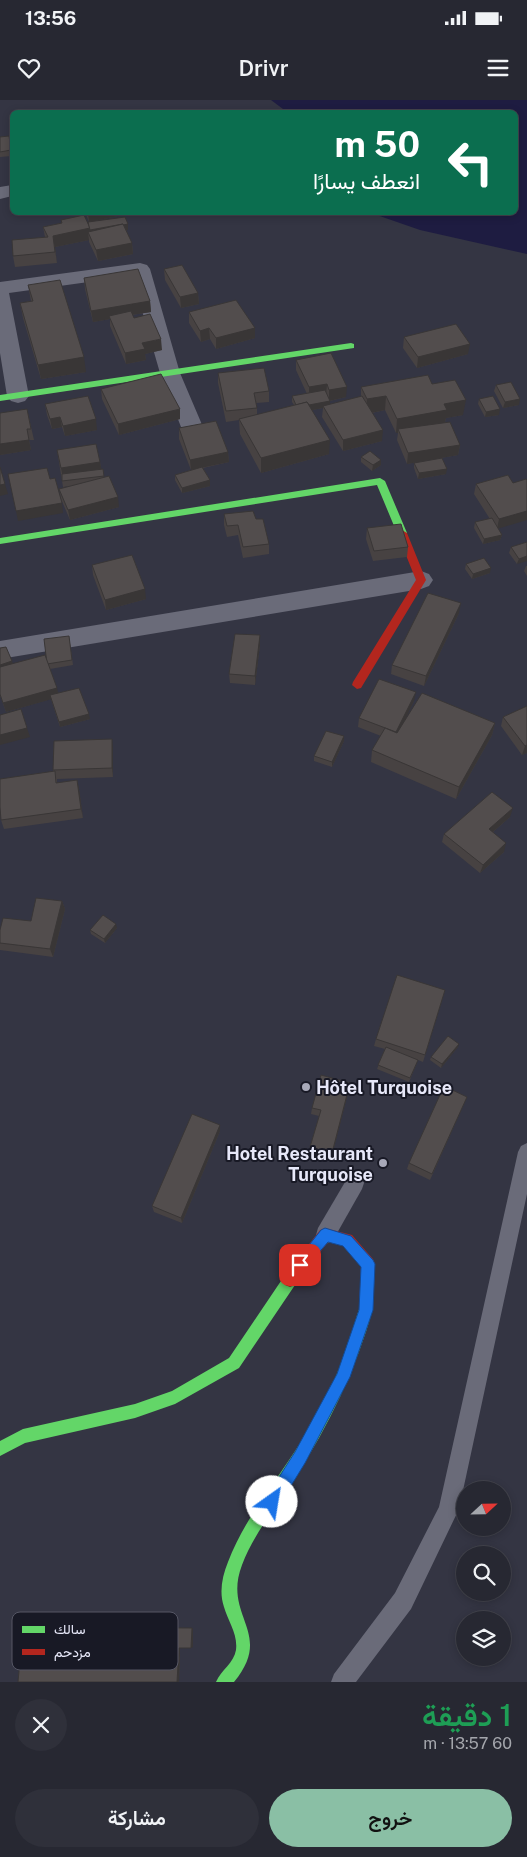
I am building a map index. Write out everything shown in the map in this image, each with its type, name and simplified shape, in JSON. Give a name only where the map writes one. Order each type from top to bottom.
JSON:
[{"type":"street","points":[[0,288],[140,269],[170,372],[192,426]]},
{"type":"street","points":[[0,295],[9,397],[351,346]]},
{"type":"street","points":[[0,541],[380,480],[421,580]]},
{"type":"street","points":[[0,650],[421,580]]},
{"type":"street","points":[[357,684],[421,580]]},
{"type":"street","points":[[0,1449],[24,1436],[136,1411],[175,1397],[234,1362],[300,1265],[325,1235],[347,1240],[368,1264],[366,1310],[343,1377],[300,1458],[244,1546],[230,1579],[230,1600],[243,1633],[245,1650],[238,1668],[224,1682]]},
{"type":"lane","points":[[342,1682],[403,1601],[449,1509],[527,1152]]},
{"type":"lane","points":[[325,1235],[355,1183]]},
{"type":"shaded area","points":[[271,100],[527,100],[527,254],[420,230],[377,215],[518,215],[518,110],[284,110]]},
{"type":"building","points":[[9,136],[10,150],[0,152],[0,137]]},
{"type":"building","points":[[84,215],[90,228],[53,236],[55,252],[13,256],[12,240],[48,237],[43,227],[62,223],[61,220]]},
{"type":"building","points":[[125,217],[128,224],[90,230],[88,222]]},
{"type":"building","points":[[123,224],[132,243],[96,250],[88,232]]},
{"type":"building","points":[[182,265],[198,293],[180,297],[164,269]]},
{"type":"building","points":[[138,269],[150,301],[91,311],[84,278]]},
{"type":"building","points":[[60,280],[84,357],[38,365],[20,303],[33,301],[28,285]]},
{"type":"building","points":[[236,300],[255,328],[216,338],[209,328],[200,331],[189,312]]},
{"type":"building","points":[[131,311],[134,318],[150,314],[161,339],[142,343],[145,349],[125,353],[109,316]]},
{"type":"building","points":[[456,324],[470,344],[418,357],[404,337]]},
{"type":"building","points":[[331,353],[347,387],[329,390],[327,384],[309,387],[296,360]]},
{"type":"building","points":[[264,368],[269,391],[254,393],[257,408],[226,411],[218,373]]},
{"type":"building","points":[[161,374],[180,409],[118,424],[101,389]]},
{"type":"building","points":[[428,375],[432,384],[455,380],[466,400],[444,404],[447,410],[397,419],[386,396],[367,399],[361,387]]},
{"type":"building","points":[[511,382],[520,399],[505,402],[496,385]]},
{"type":"building","points":[[325,390],[330,401],[309,405],[307,402],[296,405],[292,396]]},
{"type":"building","points":[[88,396],[96,419],[63,426],[60,417],[50,419],[45,404]]},
{"type":"building","points":[[362,396],[383,430],[343,440],[323,406]]},
{"type":"building","points":[[493,396],[500,409],[486,412],[479,399]]},
{"type":"building","points":[[307,402],[330,440],[261,458],[239,419]]},
{"type":"building","points":[[27,409],[31,429],[27,429],[29,440],[0,444],[0,413]]},
{"type":"building","points":[[216,421],[228,452],[190,460],[179,428]]},
{"type":"building","points":[[450,422],[460,445],[408,453],[398,429]]},
{"type":"building","points":[[96,444],[100,462],[61,468],[57,450]]},
{"type":"building","points":[[370,451],[381,460],[373,465],[361,457]]},
{"type":"building","points":[[442,458],[447,469],[419,473],[414,463]]},
{"type":"building","points":[[0,467],[5,484],[0,485]]},
{"type":"building","points":[[202,467],[210,480],[182,488],[175,475]]},
{"type":"building","points":[[47,468],[50,479],[55,478],[62,503],[16,511],[8,474]]},
{"type":"building","points":[[103,469],[104,476],[62,481],[62,474]]},
{"type":"building","points":[[508,475],[513,483],[527,480],[527,511],[499,519],[476,484]]},
{"type":"building","points":[[109,476],[118,497],[68,510],[59,489]]},
{"type":"building","points":[[253,511],[256,519],[263,519],[269,544],[243,547],[238,525],[227,526],[224,514]]},
{"type":"building","points":[[492,518],[502,535],[484,539],[475,522]]},
{"type":"building","points":[[401,524],[408,547],[374,551],[367,528]]},
{"type":"building","points":[[527,542],[527,556],[519,559],[511,547]]},
{"type":"building","points":[[132,555],[145,589],[105,600],[92,565]]},
{"type":"building","points":[[484,558],[491,568],[473,574],[466,564]]},
{"type":"building","points":[[428,593],[461,603],[426,676],[392,665]]},
{"type":"building","points":[[235,634],[260,635],[255,676],[229,674]]},
{"type":"building","points":[[69,636],[72,660],[47,664],[44,639]]},
{"type":"building","points":[[6,647],[12,661],[0,665],[0,648]]},
{"type":"building","points":[[45,655],[57,688],[3,703],[0,694],[0,667]]},
{"type":"building","points":[[379,679],[416,692],[396,732],[359,718]]},
{"type":"building","points":[[79,688],[89,714],[59,722],[50,695]]},
{"type":"building","points":[[422,693],[495,723],[459,787],[372,750],[385,728],[397,733]]},
{"type":"building","points":[[527,706],[527,745],[525,746],[503,717]]},
{"type":"building","points":[[21,709],[27,728],[0,735],[0,715]]},
{"type":"building","points":[[326,731],[344,736],[332,762],[314,756]]},
{"type":"building","points":[[112,739],[112,768],[53,770],[54,741]]},
{"type":"building","points":[[55,771],[56,783],[77,780],[81,809],[1,820],[0,779]]},
{"type":"building","points":[[492,792],[513,808],[489,829],[506,843],[483,865],[444,834]]},
{"type":"building","points":[[36,898],[62,901],[50,949],[0,943],[0,930],[3,918],[31,921]]},
{"type":"building","points":[[103,915],[116,924],[104,939],[90,930]]},
{"type":"building","points":[[397,975],[445,990],[425,1055],[376,1039]]},
{"type":"building","points":[[448,1036],[459,1044],[442,1064],[431,1057]]},
{"type":"building","points":[[386,1047],[418,1060],[410,1078],[378,1065]]},
{"type":"building","points":[[321,1075],[350,1083],[332,1153],[310,1147],[321,1110],[312,1108]]},
{"type":"building","points":[[444,1086],[467,1097],[432,1174],[409,1163]]},
{"type":"building","points":[[192,1114],[220,1125],[181,1218],[152,1206]]},
{"type":"building","points":[[178,1628],[192,1628],[191,1648],[179,1648],[178,1665]]},
{"type":"building","points":[[19,1670],[178,1670],[177,1682],[18,1682]]},
{"type":"traffic: fast","points":[[0,398],[351,346]]},
{"type":"traffic: fast","points":[[0,541],[380,481],[402,533]]},
{"type":"traffic: fast","points":[[0,1449],[23,1436],[135,1411],[175,1397],[234,1363],[290,1280]]},
{"type":"traffic: fast","points":[[224,1682],[237,1666],[243,1652],[244,1640],[231,1606],[229,1593],[230,1578],[235,1564],[248,1537],[290,1473],[335,1394],[353,1352],[366,1309]]},
{"type":"traffic: jam","points":[[357,685],[421,580],[402,533]]},
{"type":"traffic: jam","points":[[290,1280],[325,1235],[347,1240],[368,1264],[366,1309]]},
{"type":"place","name":"Hôtel Turquoise","points":[[306,1087]]},
{"type":"place","name":"Hotel Restaurant Turquoise","points":[[383,1163]]},
{"type":"route","points":[[272,1502],[300,1458],[343,1377],[366,1310],[368,1264],[347,1240],[325,1235],[300,1265]]}]
